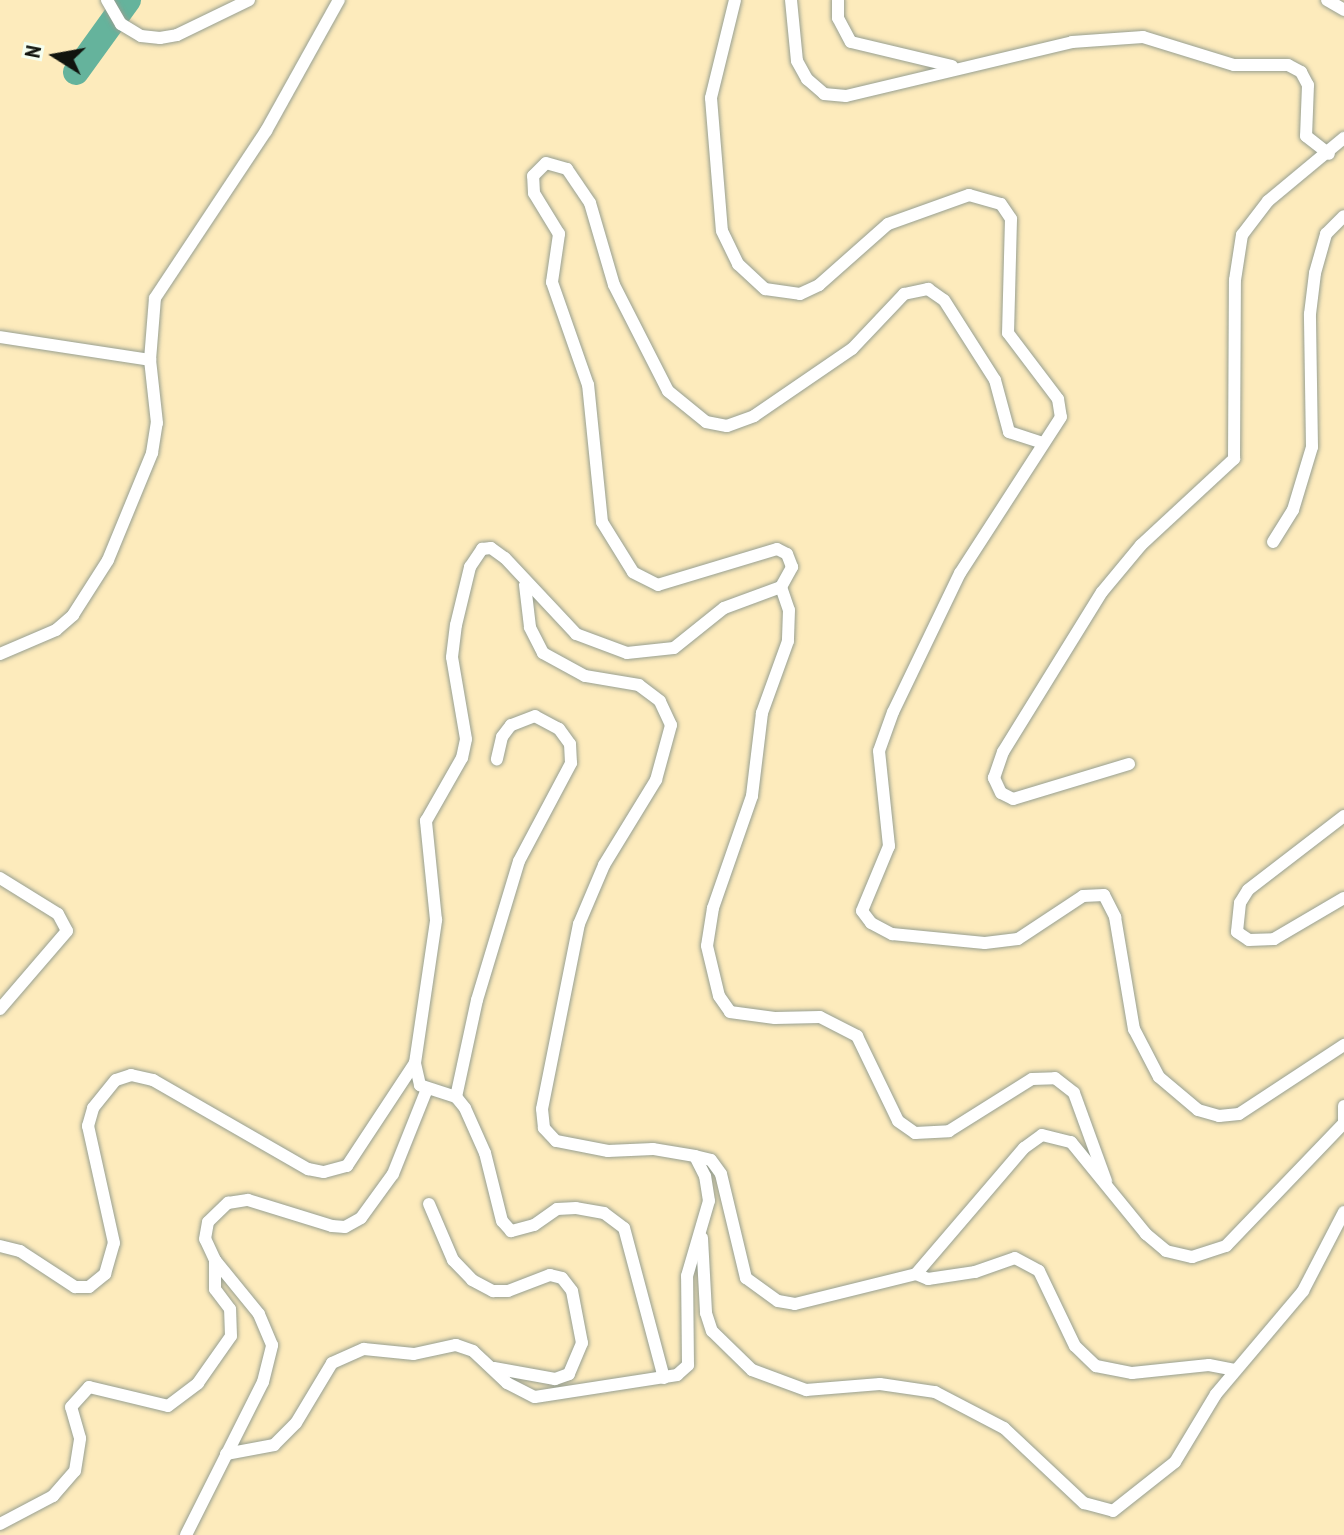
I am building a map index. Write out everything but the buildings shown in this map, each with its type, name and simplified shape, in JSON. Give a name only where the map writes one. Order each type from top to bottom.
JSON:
[{"type":"street","points":[[107,0],[121,24],[141,36],[160,38],[177,35],[249,0]]},
{"type":"street","points":[[0,654],[56,630],[73,615],[108,560],[152,453],[157,423],[150,360],[155,298],[266,131],[339,0]]},
{"type":"street","points":[[735,0],[711,98],[722,231],[738,264],[765,289],[800,294],[819,285],[888,224],[969,195],[1001,204],[1011,219],[1008,333],[1058,399],[1058,424],[960,573],[893,712],[879,751],[889,846],[862,911],[871,923],[892,934],[985,943],[1018,939],[1083,896],[1104,895],[1115,917],[1134,1029],[1167,1085],[1198,1110],[1219,1116],[1239,1114],[1344,1045]]},
{"type":"street","points":[[791,0],[797,61],[807,79],[824,94],[846,96],[956,66],[1072,42],[1143,37],[1234,65],[1288,65],[1301,72],[1308,85],[1306,136],[1329,154]]},
{"type":"street","points":[[838,0],[838,18],[851,42],[956,66]]},
{"type":"street","points":[[1327,0],[1344,10]]},
{"type":"street","points":[[1129,764],[1013,799],[1001,793],[994,778],[1003,752],[1102,592],[1141,545],[1234,459],[1235,280],[1242,235],[1268,201],[1329,154],[1344,138]]},
{"type":"street","points":[[664,1378],[624,1228],[604,1213],[576,1208],[557,1209],[511,1231],[499,1212],[474,1123],[456,1097],[420,1085],[415,1063],[436,920],[426,821],[462,758],[466,739],[452,657],[460,604],[474,557],[482,549],[491,548],[505,558],[525,585],[576,634],[627,653],[653,653],[688,640],[724,608],[781,587],[792,567],[787,554],[777,549],[658,585],[643,581],[602,522],[588,385],[576,338],[555,294],[559,234],[534,193],[539,167],[556,164],[567,169],[590,203],[614,285],[668,391],[706,422],[727,426],[754,416],[852,349],[904,294],[928,289],[944,300],[995,380],[1009,432],[1043,443]]},
{"type":"street","points":[[1273,542],[1293,510],[1312,447],[1310,326],[1315,273],[1326,234],[1344,216]]},
{"type":"street","points":[[0,337],[150,360]]},
{"type":"street","points":[[525,585],[530,627],[543,653],[585,676],[639,685],[660,701],[671,725],[656,780],[604,865],[579,924],[542,1098],[544,1128],[556,1141],[608,1151],[653,1149],[711,1160],[721,1174],[746,1278],[778,1301],[807,1303],[916,1274],[1024,1148],[1042,1135],[1071,1142],[1157,1245],[1176,1255],[1203,1257],[1226,1246],[1344,1123],[1344,1106]]},
{"type":"street","points":[[781,587],[789,610],[788,641],[762,713],[752,796],[713,908],[707,946],[719,996],[730,1012],[775,1018],[820,1017],[857,1036],[898,1121],[915,1133],[949,1131],[1032,1079],[1055,1078],[1074,1093],[1106,1181]]},
{"type":"street","points":[[456,1097],[477,1000],[519,861],[571,763],[570,744],[559,729],[535,716],[511,725],[502,737],[497,759]]},
{"type":"street","points":[[1344,816],[1248,890],[1240,903],[1237,932],[1249,940],[1274,939],[1300,929],[1344,898]]},
{"type":"street","points":[[0,878],[58,914],[67,931],[0,1009]]},
{"type":"street","points":[[0,1246],[20,1251],[75,1287],[89,1287],[105,1274],[114,1243],[88,1126],[93,1108],[116,1080],[131,1075],[153,1080],[308,1169],[324,1172],[347,1166],[415,1063]]},
{"type":"street","points":[[186,1535],[270,1367],[272,1345],[259,1314],[215,1260],[205,1239],[208,1222],[228,1203],[248,1200],[332,1226],[345,1227],[361,1218],[393,1174],[427,1089]]},
{"type":"street","points":[[695,1156],[705,1176],[709,1201],[702,1238],[706,1313],[712,1331],[752,1370],[806,1390],[880,1384],[935,1392],[1004,1428],[1078,1498],[1106,1511],[1132,1500],[1175,1462],[1235,1370],[1303,1291],[1344,1212]]},
{"type":"street","points":[[429,1204],[453,1260],[472,1280],[493,1291],[508,1291],[550,1275],[562,1278],[572,1291],[582,1343],[569,1374],[555,1379],[494,1368]]},
{"type":"street","points":[[226,1454],[263,1451],[288,1434],[332,1363],[345,1353],[364,1349],[414,1354],[456,1345],[473,1351],[507,1383],[535,1397],[677,1375],[688,1365],[687,1276],[693,1250],[702,1238]]},
{"type":"street","points":[[916,1274],[928,1279],[975,1272],[1015,1258],[1046,1279],[1075,1346],[1096,1366],[1132,1373],[1209,1365],[1235,1370]]},
{"type":"street","points":[[0,1524],[53,1496],[75,1471],[80,1438],[71,1407],[89,1387],[168,1406],[198,1383],[231,1336],[230,1309],[215,1289],[215,1260]]},
{"type":"shaded area","points":[[0,0],[1344,0],[1344,1535],[0,1535]]},
{"type":"waterway","points":[[76,72],[128,0]]}]
